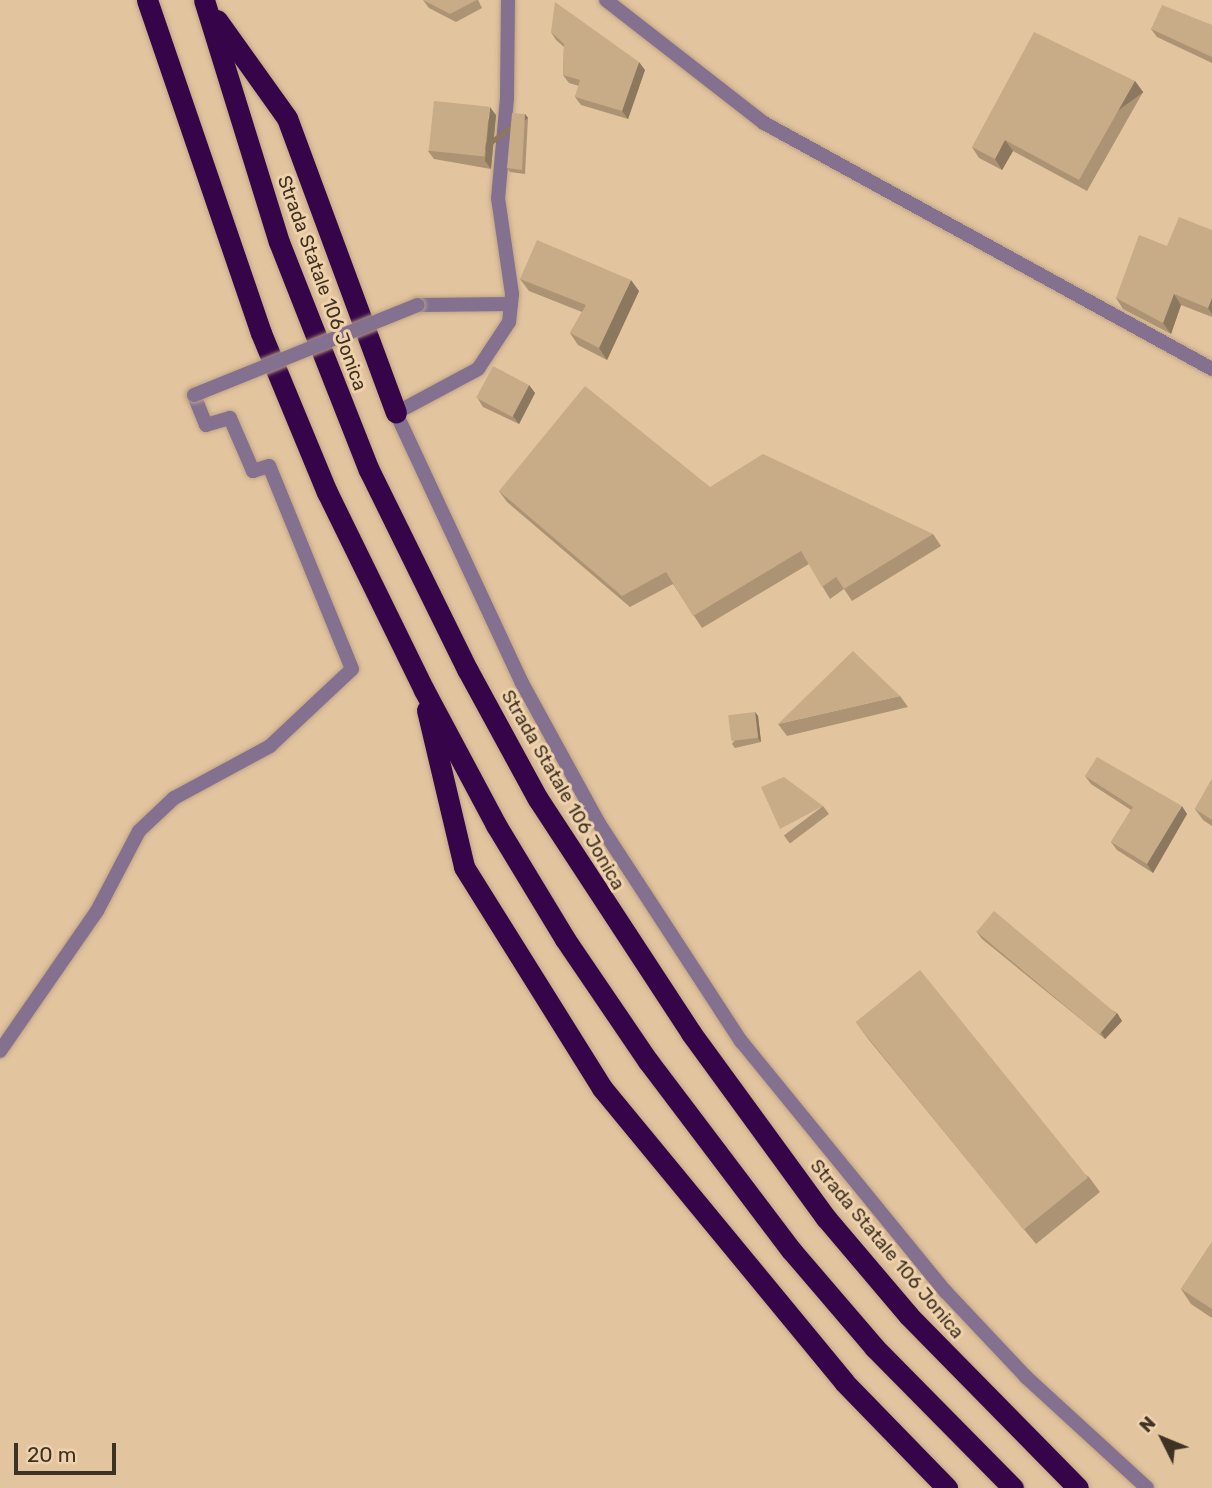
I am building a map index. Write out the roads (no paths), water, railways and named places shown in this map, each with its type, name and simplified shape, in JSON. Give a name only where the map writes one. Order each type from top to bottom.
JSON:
[{"type":"highway","points":[[147,0],[261,333],[327,492],[424,690],[551,916],[648,1061],[791,1250],[874,1347],[1013,1488]]},
{"type":"highway","points":[[205,2],[287,118],[396,413]]},
{"type":"highway","name":"Strada Statale 106 Jonica","points":[[205,2],[279,242],[369,470],[467,669],[538,799],[683,1023],[826,1218],[909,1316],[1078,1488]]},
{"type":"highway","points":[[424,690],[464,867],[541,995],[602,1088],[707,1216],[844,1382],[947,1488]]},
{"type":"street","points":[[508,0],[507,98],[498,198],[511,304],[509,322],[478,369],[396,413],[522,683],[585,799],[741,1041],[946,1292],[1026,1377],[1147,1488]]},
{"type":"street","points":[[607,0],[764,123],[1212,369]]},
{"type":"street","points":[[0,1051],[97,911],[139,831],[174,797],[270,746],[352,669],[269,466],[253,471],[230,418],[206,425],[194,395],[418,305],[511,304]]}]
